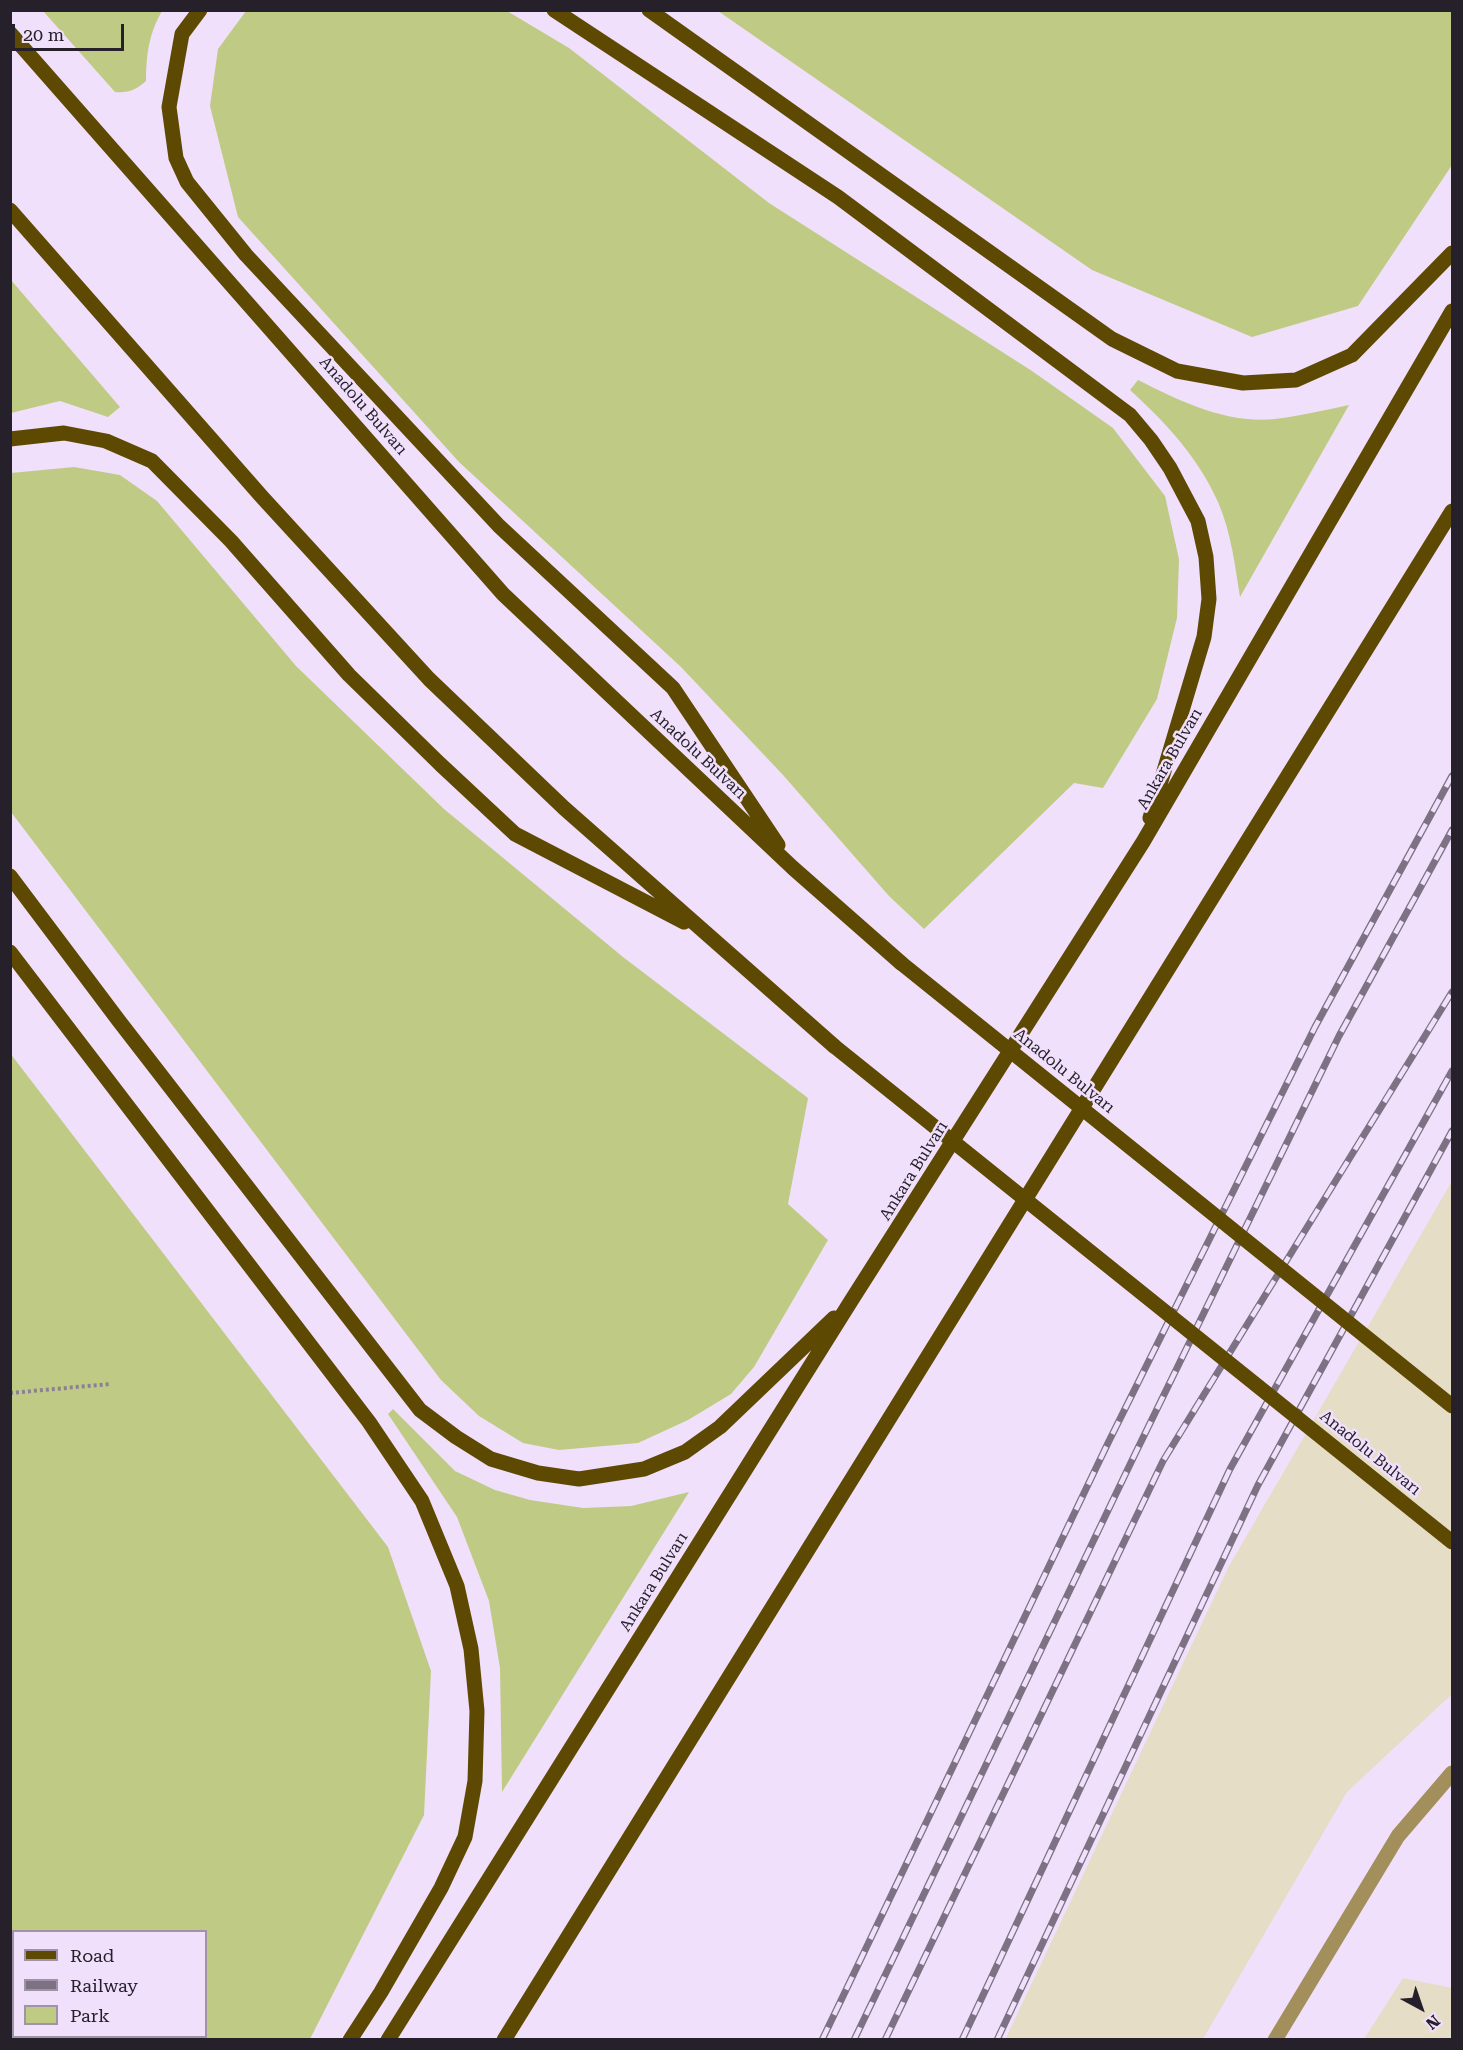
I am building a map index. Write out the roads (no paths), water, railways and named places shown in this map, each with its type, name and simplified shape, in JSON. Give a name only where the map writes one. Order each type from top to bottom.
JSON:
[{"type":"main road","points":[[200,10],[182,34],[169,107],[176,158],[187,182],[246,255],[499,526],[673,688],[793,868]]},
{"type":"main road","points":[[554,10],[838,197],[1130,415],[1151,440],[1170,468],[1198,521],[1206,557],[1209,598],[1204,637],[1143,842]]},
{"type":"main road","points":[[649,10],[1112,339],[1178,371],[1244,383],[1296,380],[1352,355],[1452,253]]},
{"type":"main road","name":"Anadolu Bulvarı","points":[[10,33],[503,594],[793,868],[901,963],[1452,1406]]},
{"type":"main road","name":"Anadolu Bulvarı","points":[[10,210],[262,497],[429,679],[564,808],[834,1046],[1452,1542]]},
{"type":"main road","name":"Ankara Bulvarı","points":[[388,2040],[851,1301],[1143,842],[1452,311]]},
{"type":"main road","points":[[10,439],[64,433],[106,441],[152,461],[231,541],[349,675],[515,834],[705,934]]},
{"type":"main road","points":[[504,2040],[1452,511]]},
{"type":"main road","points":[[10,876],[119,1021],[420,1410],[491,1459],[538,1473],[579,1479],[644,1469],[685,1452],[720,1427],[851,1301]]},
{"type":"main road","points":[[10,952],[369,1422],[422,1501],[456,1586],[471,1649],[477,1711],[475,1781],[465,1837],[441,1888],[381,1992],[350,2040]]},
{"type":"main road","points":[[514,2040],[535,1991]]},
{"type":"street","points":[[1275,2040],[1398,1836],[1452,1773]]},
{"type":"railway","points":[[822,2040],[1108,1443],[1315,1027],[1452,776]]},
{"type":"railway","points":[[854,2040],[1136,1452],[1339,1036],[1452,830]]},
{"type":"railway","points":[[885,2040],[1163,1461],[1452,992]]},
{"type":"railway","points":[[962,2040],[1230,1469],[1452,1071]]},
{"type":"railway","points":[[997,2040],[1258,1485],[1452,1131]]}]
